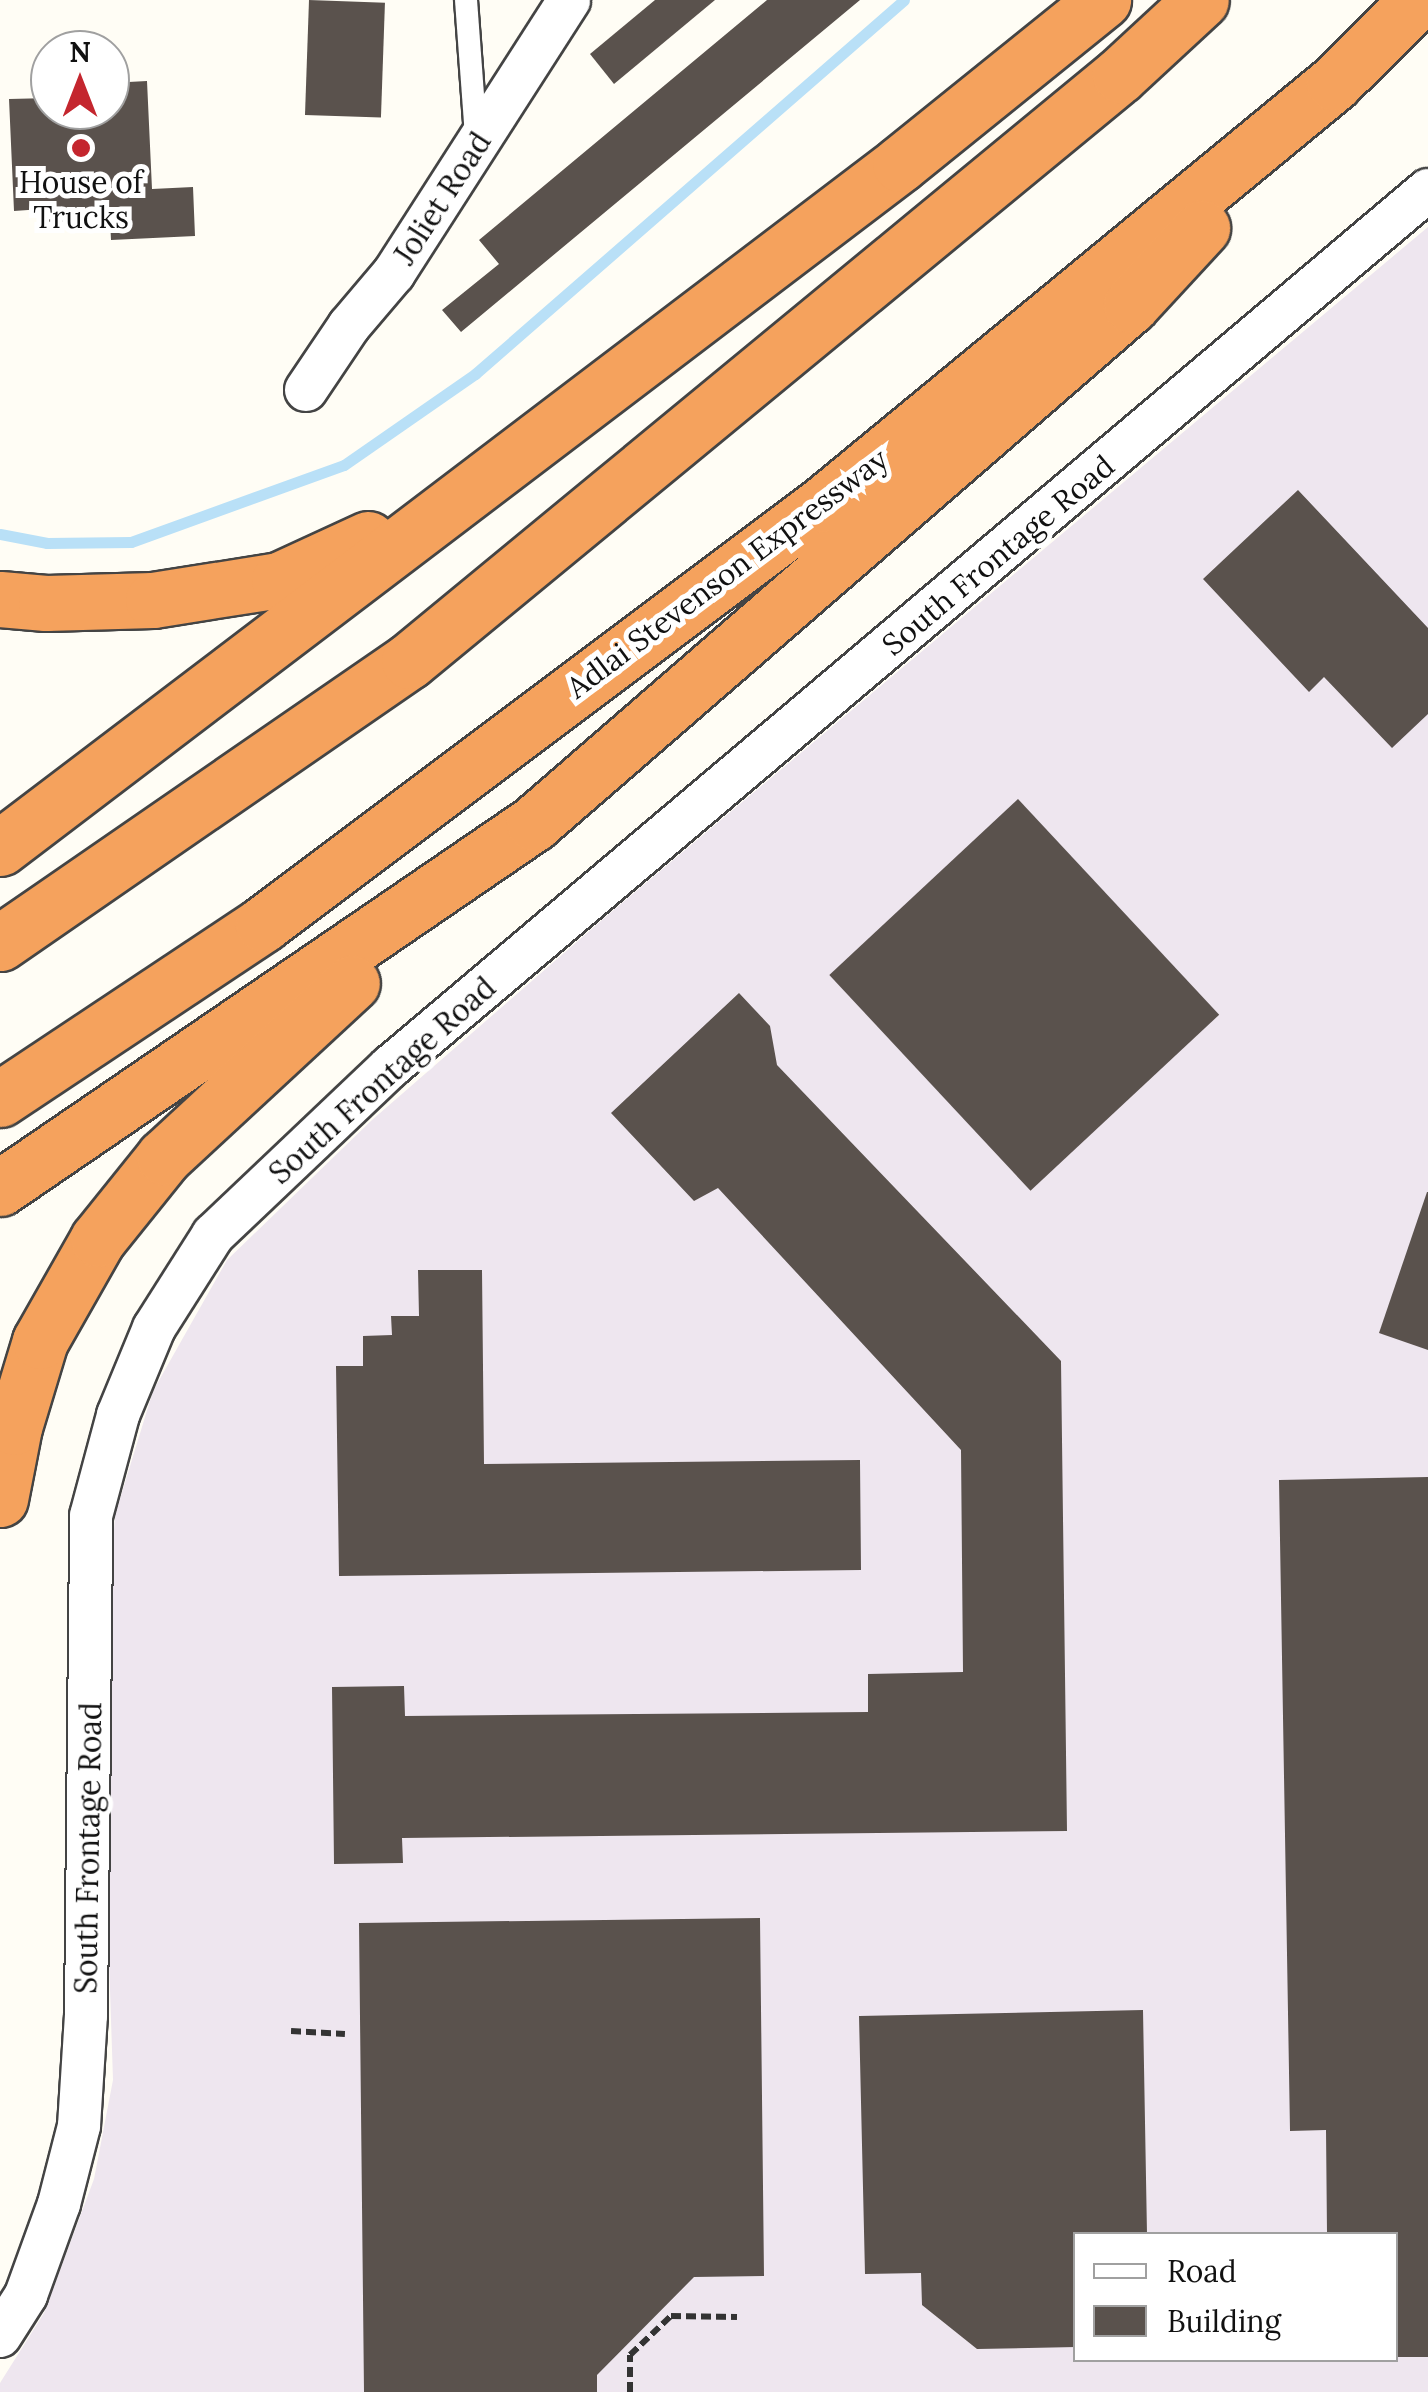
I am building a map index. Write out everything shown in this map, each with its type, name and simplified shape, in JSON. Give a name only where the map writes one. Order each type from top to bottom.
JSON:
[{"type":"highway","points":[[0,848],[900,164],[1102,0]]},
{"type":"highway","points":[[0,943],[409,661],[1120,76],[1200,0]]},
{"type":"highway","name":"Adlai Stevenson Expressway","points":[[0,1099],[262,924],[822,504],[1334,83],[1418,0]]},
{"type":"highway","points":[[0,1499],[14,1428],[40,1341],[98,1239],[178,1144],[291,1037],[534,823],[1131,305],[1334,83]]},
{"type":"highway","points":[[0,599],[46,604],[153,600],[279,580],[461,496]]},
{"type":"highway","points":[[0,1188],[534,823]]},
{"type":"street","name":"Joliet Road","points":[[306,390],[349,326],[394,273],[570,0]]},
{"type":"street","name":"South Frontage Road","points":[[0,2336],[33,2277],[59,2204],[78,2126],[86,2015],[91,1516],[118,1416],[154,1328],[213,1235],[441,1023],[1428,190]]},
{"type":"lane","points":[[466,0],[477,144]]},
{"type":"path","points":[[291,2031],[345,2034]]},
{"type":"path","points":[[630,2392],[630,2355],[671,2316],[737,2317]]},
{"type":"shaded area","points":[[1428,227],[1428,2392],[0,2392],[0,2383],[44,2313],[94,2179],[113,2080],[101,1719],[115,1515],[153,1391],[227,1260],[372,1120],[610,913]]},
{"type":"building","points":[[309,0],[385,3],[381,118],[305,115]]},
{"type":"building","points":[[655,0],[715,0],[614,84],[590,54]]},
{"type":"building","points":[[767,0],[860,0],[461,332],[442,310],[499,264],[479,240]]},
{"type":"building","name":"House of Trucks","points":[[147,81],[152,189],[193,187],[195,236],[111,240],[110,219],[43,223],[42,209],[14,211],[9,99],[30,98],[30,130],[130,130],[130,82]]},
{"type":"building","points":[[1298,490],[1428,628],[1428,714],[1392,748],[1324,677],[1309,692],[1203,579]]},
{"type":"building","points":[[1018,799],[1219,1015],[1031,1191],[829,975]]},
{"type":"building","points":[[739,993],[770,1026],[777,1065],[1061,1361],[1067,1831],[402,1838],[403,1863],[334,1864],[332,1687],[404,1686],[405,1716],[868,1712],[868,1674],[963,1672],[961,1450],[718,1188],[694,1201],[611,1113]]},
{"type":"building","points":[[1428,1192],[1428,1350],[1379,1333]]},
{"type":"building","points":[[418,1270],[482,1270],[484,1464],[860,1460],[861,1570],[339,1576],[336,1366],[363,1366],[363,1336],[392,1335],[391,1316],[419,1316]]},
{"type":"building","points":[[1428,1477],[1428,2357],[1398,2357],[1398,2232],[1327,2232],[1326,2130],[1290,2131],[1279,1480]]},
{"type":"building","points":[[760,1918],[764,2276],[694,2277],[597,2375],[597,2392],[364,2392],[359,1923]]},
{"type":"building","points":[[1143,2010],[1147,2232],[1073,2232],[1073,2347],[977,2349],[922,2305],[921,2273],[865,2274],[859,2016]]},
{"type":"waterway","points":[[0,534],[47,543],[131,542],[344,465],[475,374],[904,0]]},
{"type":"place","name":"House of Trucks","points":[[81,148]]}]
